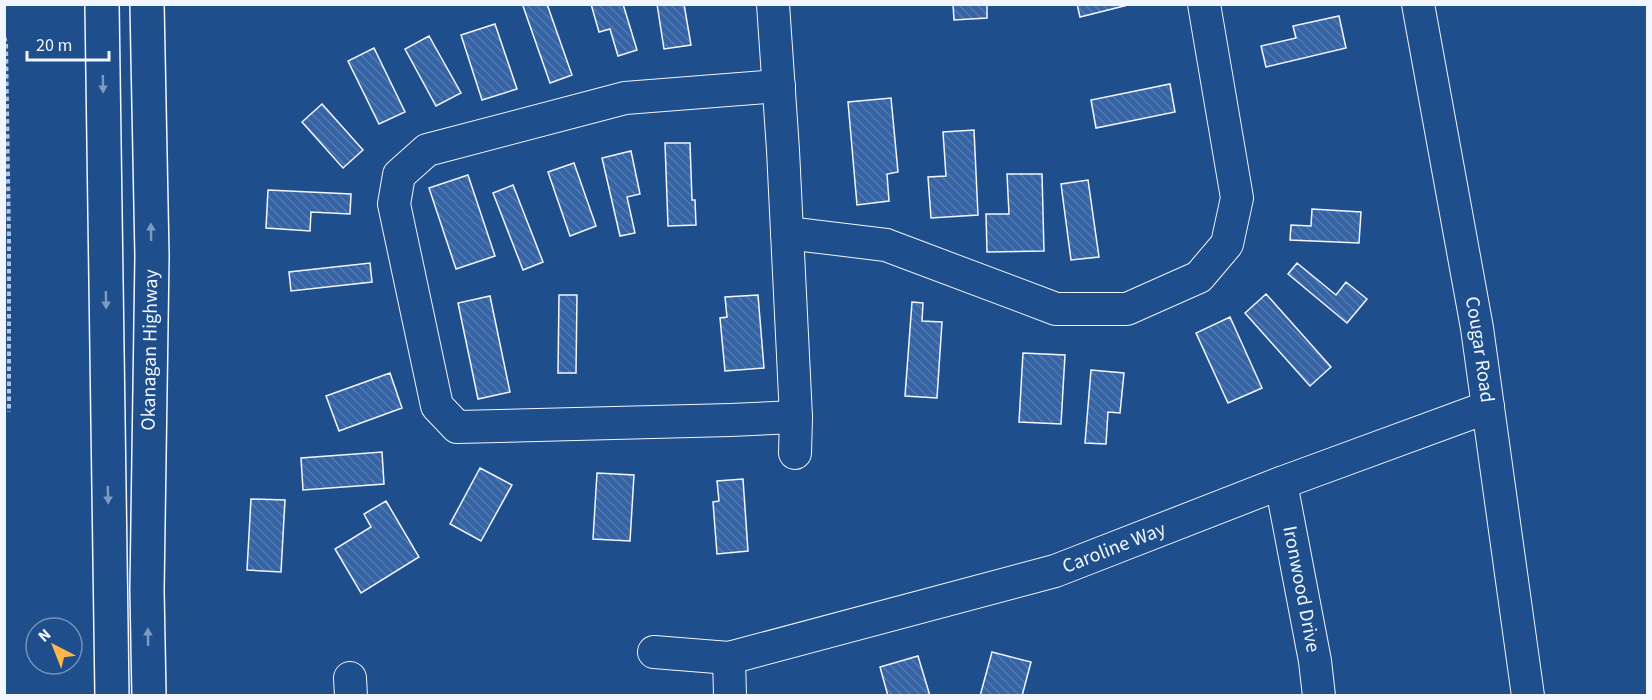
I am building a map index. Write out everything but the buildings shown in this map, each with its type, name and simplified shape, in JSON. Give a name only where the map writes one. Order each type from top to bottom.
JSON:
[{"type":"highway","name":"Okanagan Highway","points":[[102,4],[112,696]]},
{"type":"highway","name":"Okanagan Highway","points":[[147,4],[152,256],[147,590],[149,696]]},
{"type":"street","points":[[773,4],[783,150],[796,417],[795,453]]},
{"type":"street","points":[[787,233],[886,245],[1056,309],[1127,309],[1199,277],[1227,244],[1237,198],[1204,4]]},
{"type":"street","name":"Cougar Road","points":[[1418,4],[1477,328],[1528,696]]},
{"type":"street","points":[[779,86],[625,98],[427,150],[399,175],[394,204],[437,406],[457,427],[796,417]]},
{"type":"street","name":"Caroline Way","points":[[654,652],[729,658],[1055,571],[1281,483],[1488,407]]},
{"type":"street","name":"Ironwood Drive","points":[[1281,483],[1315,661],[1319,696]]},
{"type":"street","points":[[729,658],[730,696]]},
{"type":"path","points":[[4,37],[6,42],[9,239],[9,412]]}]
